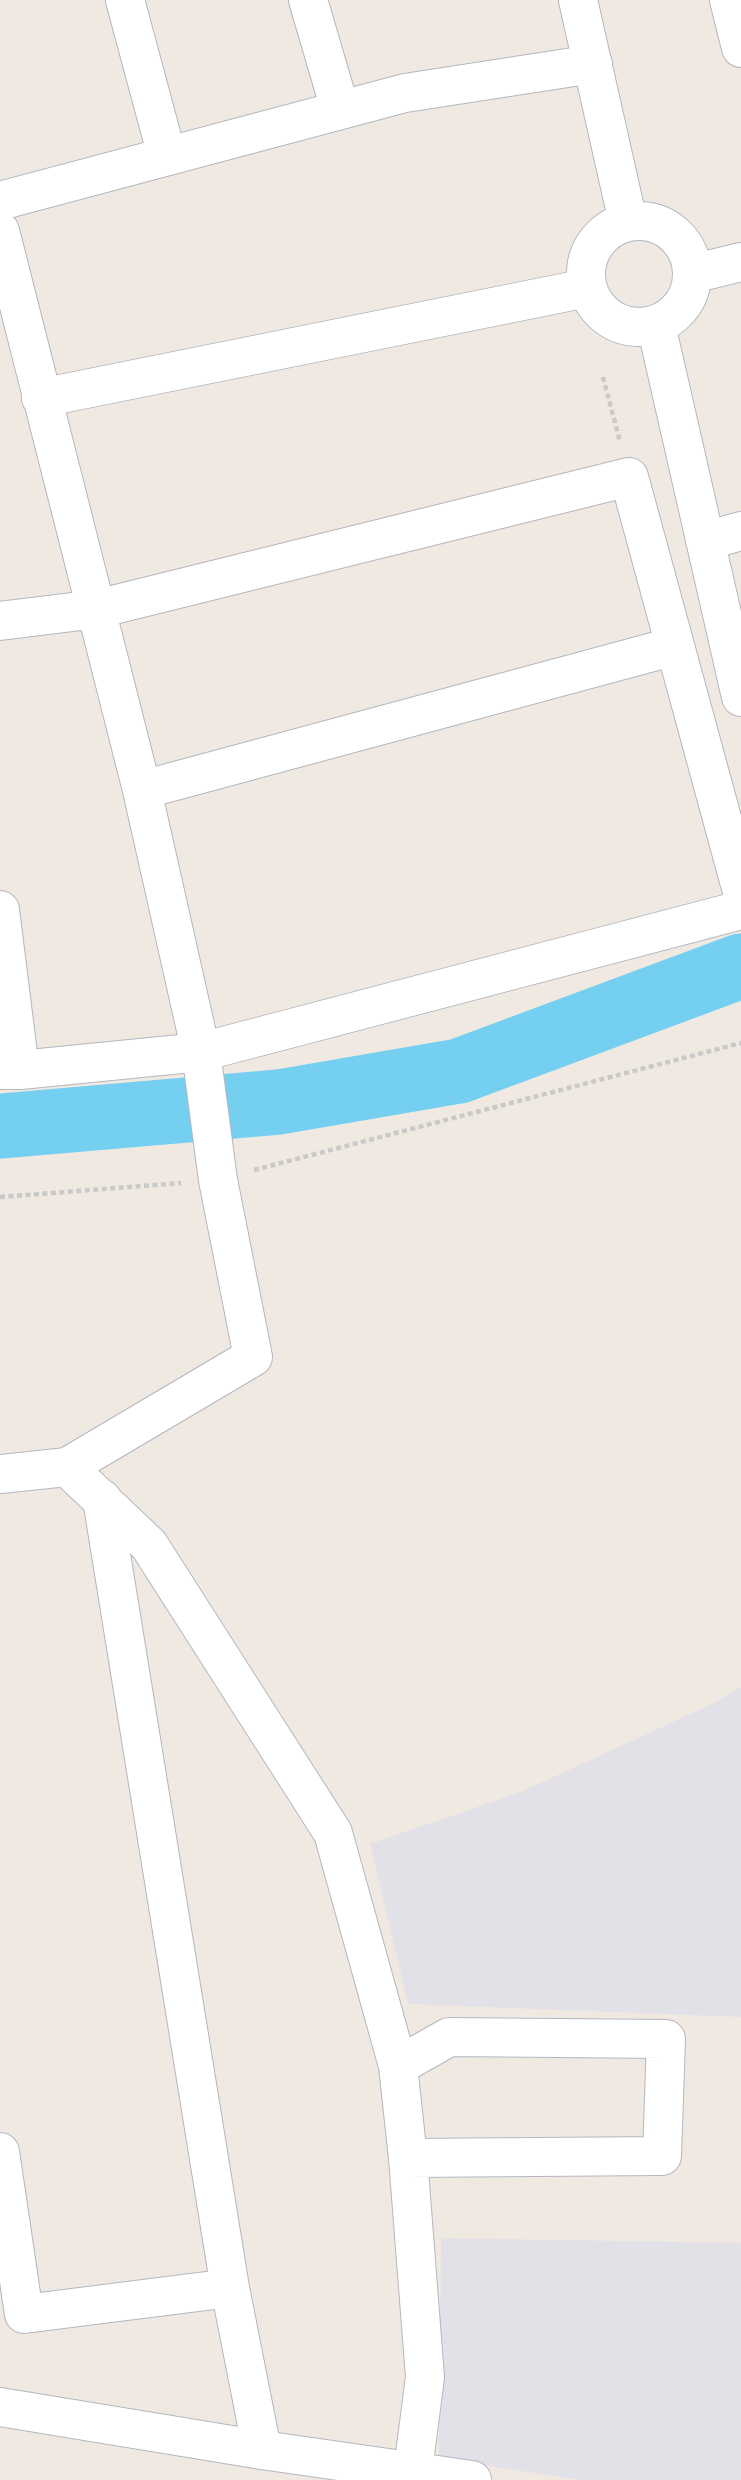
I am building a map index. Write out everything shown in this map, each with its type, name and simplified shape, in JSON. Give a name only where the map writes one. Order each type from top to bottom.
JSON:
[{"type":"street","points":[[125,0],[167,156]]},
{"type":"street","points":[[308,0],[340,109]]},
{"type":"street","points":[[578,0],[628,222]]},
{"type":"street","points":[[729,0],[741,48]]},
{"type":"street","points":[[0,201],[405,93],[593,64]]},
{"type":"street","points":[[644,221],[673,233],[690,258],[690,290],[671,317],[656,325],[622,325],[606,316],[594,304],[587,288],[586,271],[590,254],[612,228],[628,222],[644,221]]},
{"type":"street","points":[[0,231],[142,790],[203,1061],[218,1180],[253,1357],[67,1467],[0,1474]]},
{"type":"street","points":[[692,274],[741,262]]},
{"type":"street","points":[[41,398],[587,288]]},
{"type":"street","points":[[656,325],[723,536],[741,697]]},
{"type":"street","points":[[0,621],[97,609],[629,477],[741,888]]},
{"type":"street","points":[[142,790],[676,646]]},
{"type":"street","points":[[0,910],[10,1070],[203,1061],[741,910]]},
{"type":"street","points":[[67,1467],[149,1545],[333,1833],[398,2066],[425,2376],[413,2470]]},
{"type":"street","points":[[102,1499],[230,2288],[262,2450]]},
{"type":"street","points":[[398,2066],[449,2038],[666,2039],[662,2156],[408,2158]]},
{"type":"street","points":[[0,2152],[24,2314],[230,2288]]},
{"type":"street","points":[[0,2407],[262,2450],[472,2480]]},
{"type":"path","points":[[603,377],[629,477]]},
{"type":"path","points":[[0,1197],[218,1180],[741,1043]]},
{"type":"shaded area","points":[[741,1687],[741,2017],[408,2004],[370,1844],[521,1792],[714,1703]]},
{"type":"shaded area","points":[[441,2238],[741,2243],[741,2480],[579,2480],[439,2458]]},
{"type":"waterway","points":[[0,1126],[279,1102],[459,1071],[741,966]]}]
